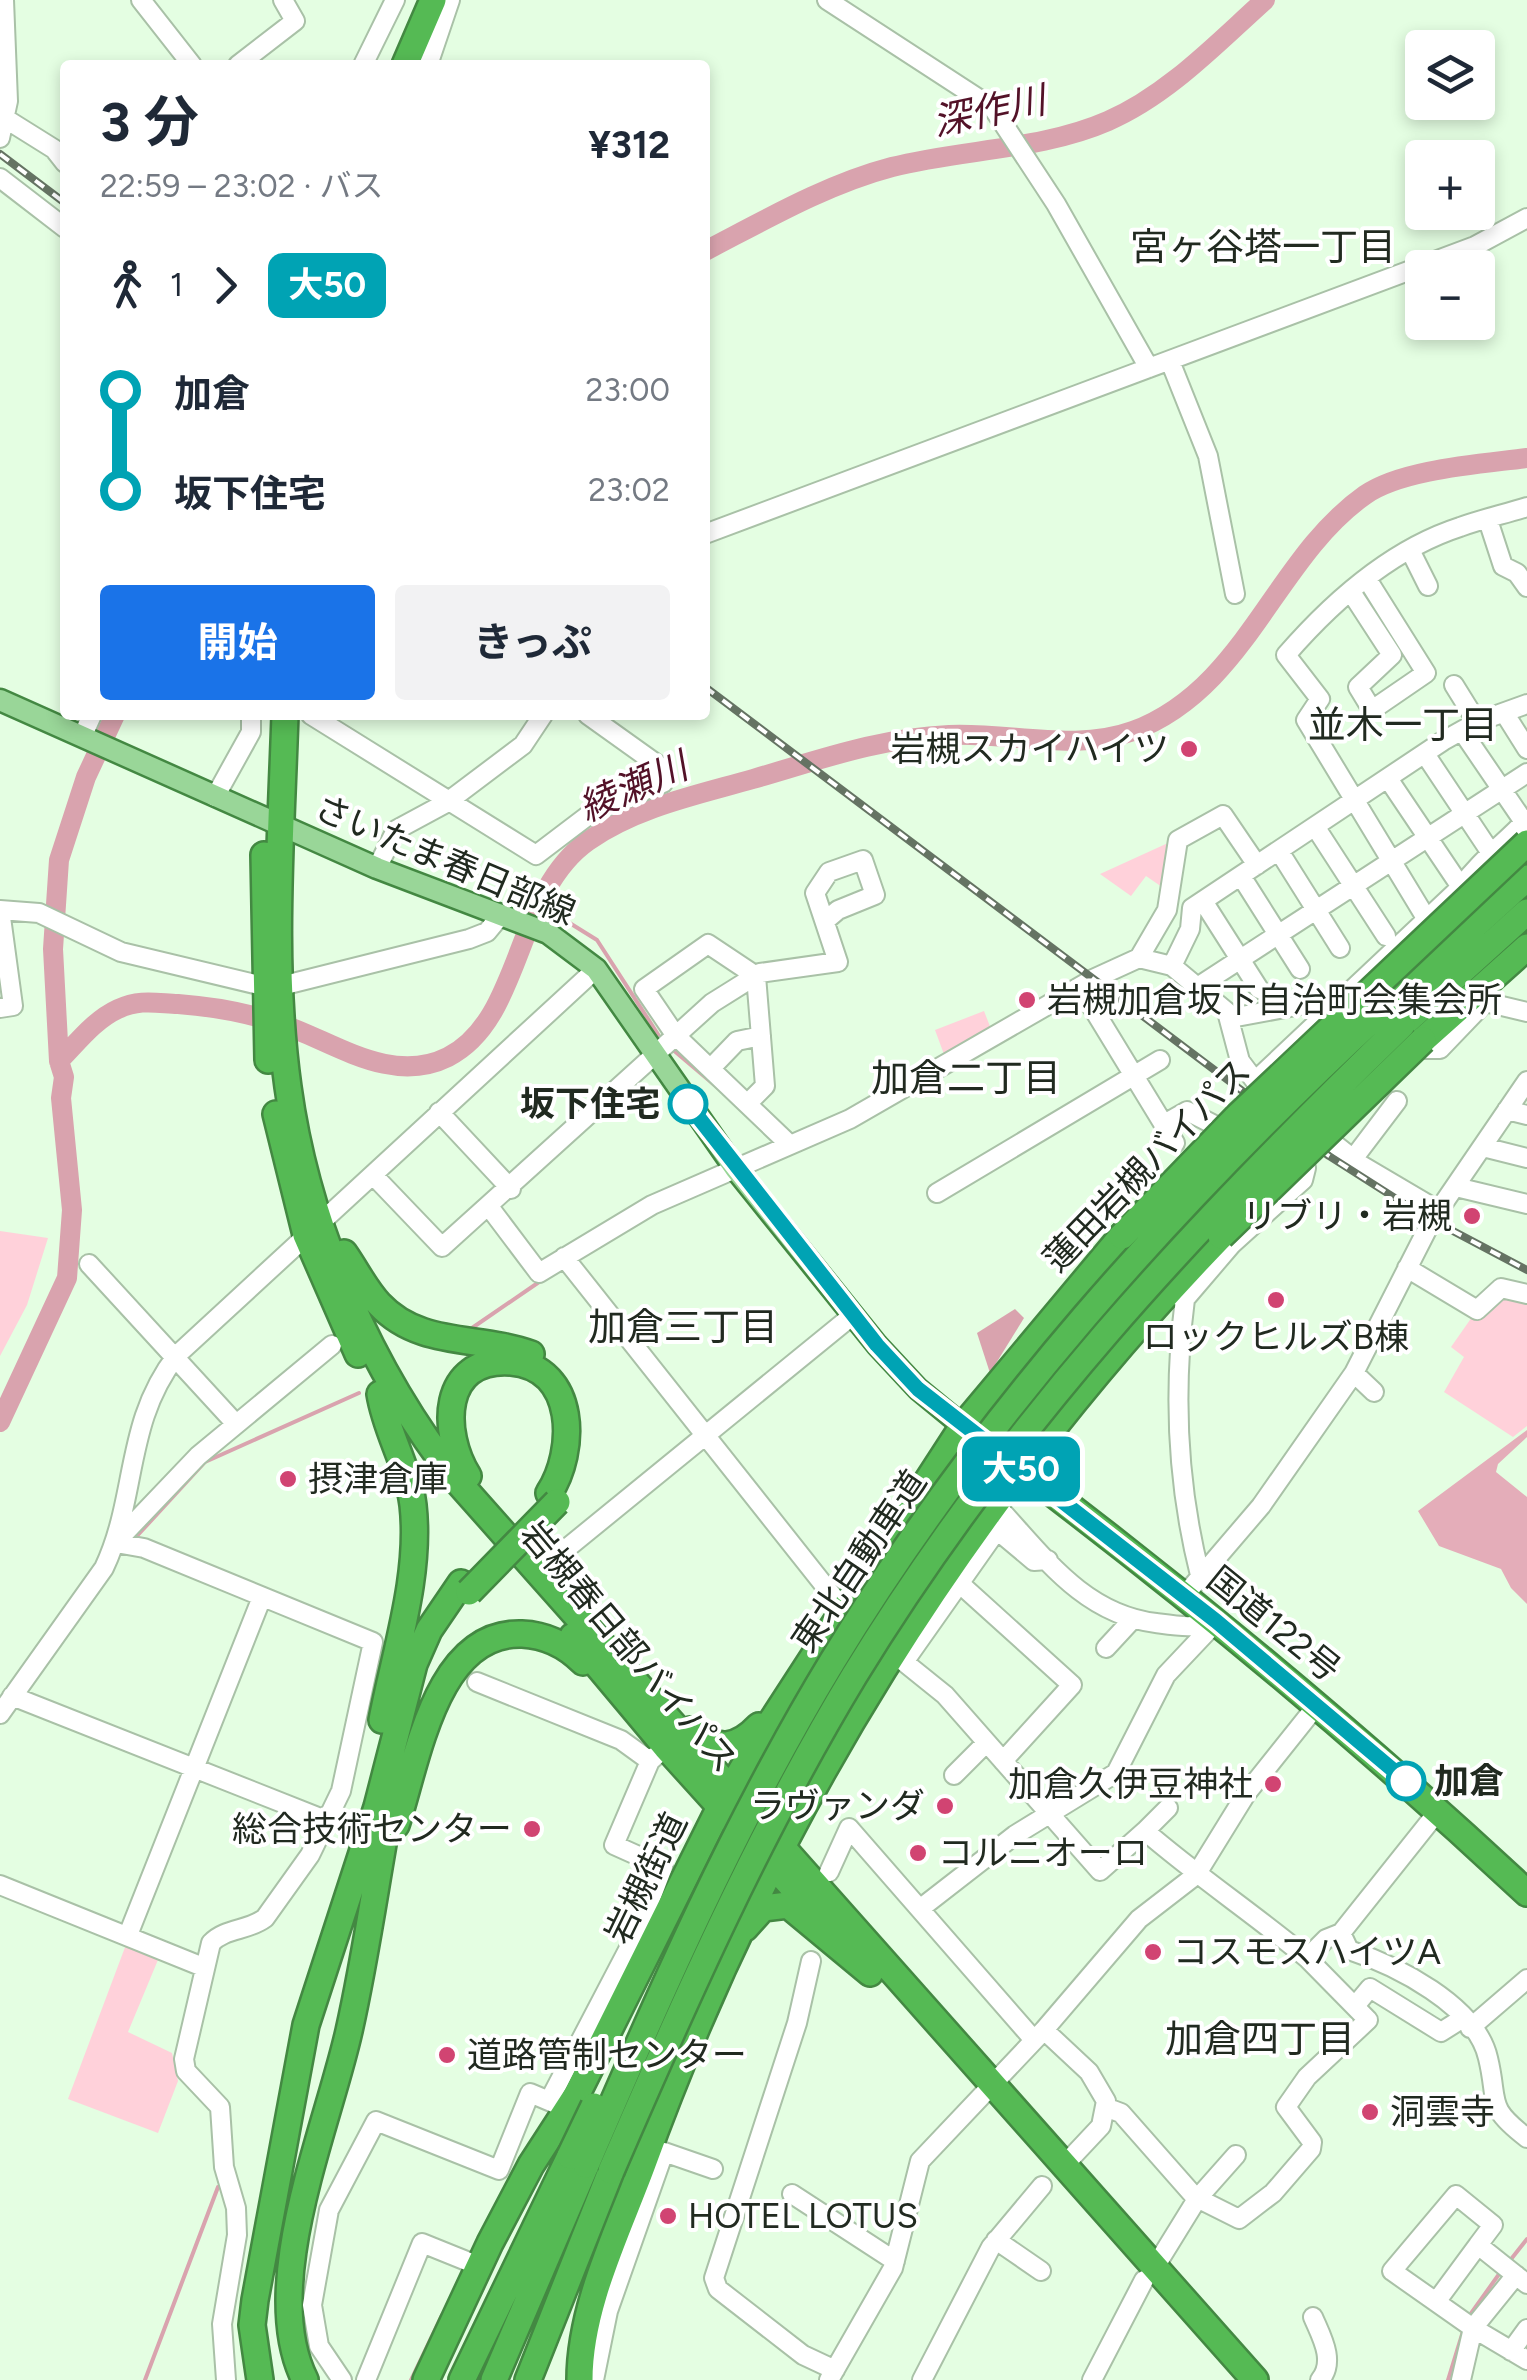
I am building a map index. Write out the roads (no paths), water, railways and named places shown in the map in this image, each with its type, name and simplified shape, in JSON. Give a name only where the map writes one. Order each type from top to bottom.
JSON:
[{"type":"highway","points":[[392,60],[416,0]]},
{"type":"highway","points":[[407,60],[432,0]]},
{"type":"highway","points":[[270,720],[273,823]]},
{"type":"highway","points":[[273,823],[284,720]]},
{"type":"highway","name":"岩槻春日部バイパス","points":[[273,823],[272,994],[277,1062],[347,1335],[380,1394],[460,1503],[659,1749],[726,1796]]},
{"type":"highway","name":"蓮田岩槻バイパス","points":[[962,1426],[1122,1236],[1526,828]]},
{"type":"highway","name":"東北自動車道","points":[[494,2380],[702,1904],[757,1794],[864,1611],[1004,1415],[1188,1199],[1408,1031],[1527,878]]},
{"type":"highway","name":"東北自動車道","points":[[528,2380],[564,2289],[589,2164],[783,1801],[853,1678],[933,1557],[990,1474],[1114,1321],[1234,1190],[1408,1031],[1527,912]]},
{"type":"highway","points":[[580,2380],[593,2301],[702,2012],[776,1852],[871,1687],[994,1503],[1177,1295],[1220,1236],[1408,1031],[1527,947]]},
{"type":"highway","points":[[260,2380],[252,2325],[306,2026],[376,1807],[414,1664],[434,1621],[576,1470],[583,1438],[578,1404],[560,1375],[535,1355],[436,1337],[402,1323],[378,1302],[317,1229]]},
{"type":"highway","name":"岩槻春日部バイパス","points":[[317,1229],[362,1326],[419,1427],[458,1482],[616,1658],[870,1973],[985,2090],[1150,2274],[1255,2380]]},
{"type":"highway","points":[[537,1569],[472,1483],[452,1444],[449,1409],[458,1387],[475,1372],[500,1363],[519,1364],[542,1376],[557,1393],[570,1437],[553,1498]]},
{"type":"highway","points":[[350,1882],[412,1549],[410,1490],[384,1417],[380,1394]]},
{"type":"highway","name":"国道122号","points":[[962,1426],[1216,1621],[1318,1705],[1527,1893]]},
{"type":"highway","name":"岩槻街道","points":[[426,2380],[558,2105],[726,1796],[962,1426]]},
{"type":"highway","points":[[305,2380],[288,2325],[288,2282],[348,2034],[416,1694],[465,1587]]},
{"type":"highway","points":[[376,1884],[440,1695],[455,1669],[489,1640],[519,1634],[554,1640],[591,1670],[659,1749]]},
{"type":"highway","points":[[616,1658],[685,1725],[718,1747],[740,1743],[782,1704]]},
{"type":"highway","points":[[802,1805],[794,1826],[816,1871]]},
{"type":"highway","name":"岩槻春日部バイパス","points":[[776,1852],[816,1871],[985,2090]]},
{"type":"highway","points":[[702,2012],[745,1927],[769,1905],[794,1908],[870,1973]]},
{"type":"highway","points":[[286,2380],[274,2325],[275,2280],[298,2191],[321,2136]]},
{"type":"highway","points":[[463,2379],[589,2164]]},
{"type":"highway","points":[[260,2272],[262,2330],[274,2380]]},
{"type":"highway","name":"岩槻春日部バイパス","points":[[1150,2274],[1234,2380]]},
{"type":"highway","points":[[538,2380],[564,2289]]},
{"type":"main road","name":"さいたま春日部線","points":[[0,700],[377,868],[548,933],[596,969],[666,1044],[736,1170],[907,1378],[962,1426]]},
{"type":"street","points":[[0,138],[5,105],[4,0]]},
{"type":"street","points":[[141,0],[188,60]]},
{"type":"street","points":[[245,60],[296,21],[283,0]]},
{"type":"street","points":[[365,60],[395,0]]},
{"type":"street","points":[[430,60],[450,0]]},
{"type":"street","points":[[827,0],[993,108],[1149,368]]},
{"type":"street","points":[[5,105],[60,157]]},
{"type":"street","points":[[0,178],[60,224]]},
{"type":"street","points":[[710,532],[1475,246],[1527,218]]},
{"type":"street","points":[[1170,361],[1208,456],[1235,594]]},
{"type":"street","points":[[1423,913],[1306,720],[1320,699],[1286,655],[1323,612],[1410,550],[1459,527],[1527,507]]},
{"type":"street","points":[[1488,520],[1503,566],[1517,572],[1527,587]]},
{"type":"street","points":[[1410,550],[1428,586]]},
{"type":"street","points":[[1351,592],[1392,655],[1358,687],[1372,710],[1426,673],[1367,579]]},
{"type":"street","points":[[1255,1080],[1461,887],[1491,853],[1526,828],[1502,790],[1454,685]]},
{"type":"street","points":[[1172,966],[1190,928],[1192,908],[1470,726],[1527,704]]},
{"type":"street","points":[[1504,714],[1527,749]]},
{"type":"street","points":[[85,736],[90,720]]},
{"type":"street","points":[[215,796],[251,732],[251,720]]},
{"type":"street","points":[[319,720],[446,804],[536,856],[594,811],[663,783],[658,765],[595,720]]},
{"type":"street","points":[[377,868],[396,830],[446,804],[522,745],[540,720]]},
{"type":"street","points":[[1425,754],[1491,853]]},
{"type":"street","points":[[1199,986],[1527,774]]},
{"type":"street","points":[[1389,780],[1461,887]]},
{"type":"street","points":[[490,1208],[540,1274],[652,1205],[886,1100],[1073,990],[1139,958],[1167,910],[1178,840],[1223,814],[1278,935],[1300,969]]},
{"type":"street","points":[[1316,828],[1386,936]]},
{"type":"street","points":[[1278,852],[1340,948]]},
{"type":"street","points":[[1203,900],[1260,990]]},
{"type":"street","points":[[0,1008],[13,1006],[0,910],[38,913],[135,956],[272,994],[469,939],[508,918]]},
{"type":"street","points":[[373,1175],[442,1248],[712,1003],[756,976],[838,962],[825,922]]},
{"type":"street","points":[[756,976],[708,944],[644,988],[666,1044],[711,1068],[788,1144]]},
{"type":"street","points":[[1139,958],[1172,966],[1231,1018],[1240,1061],[1255,1080],[1353,1159],[1439,1211]]},
{"type":"street","points":[[0,1714],[104,1568],[116,1543],[138,1428],[154,1388],[177,1355],[596,969]]},
{"type":"street","points":[[749,1102],[765,1086],[756,976]]},
{"type":"street","points":[[1073,990],[1090,1002],[1175,1142]]},
{"type":"street","points":[[1231,1018],[1322,1001],[1331,1008]]},
{"type":"street","points":[[1408,1031],[1440,1049],[1486,1002],[1527,1012]]},
{"type":"street","points":[[711,1068],[737,1041],[761,1036]]},
{"type":"street","points":[[936,1193],[1160,1060]]},
{"type":"street","points":[[1184,1596],[1261,1506],[1354,1374],[1439,1211],[1527,1081]]},
{"type":"street","points":[[1353,1159],[1397,1100]]},
{"type":"street","points":[[1508,1110],[1527,1115]]},
{"type":"street","points":[[1164,1124],[1186,1111],[1306,1168],[1303,1180],[1177,1295],[1178,1442],[1186,1518],[1200,1575]]},
{"type":"street","points":[[439,1112],[511,1189]]},
{"type":"street","points":[[1483,1147],[1527,1158]]},
{"type":"street","points":[[1456,1186],[1527,1204]]},
{"type":"street","points":[[564,1257],[843,1610]]},
{"type":"street","points":[[89,1264],[177,1355],[236,1424]]},
{"type":"street","points":[[1407,1268],[1477,1310],[1500,1288],[1527,1294]]},
{"type":"street","points":[[537,1569],[854,1315]]},
{"type":"street","points":[[116,1543],[198,1456],[332,1346]]},
{"type":"street","points":[[1354,1374],[1374,1392]]},
{"type":"street","points":[[994,1503],[1084,1598],[1131,1620],[1198,1628],[1216,1621]]},
{"type":"street","points":[[1048,1560],[1034,1561],[997,1530],[904,1662],[945,1695],[1100,1872],[1168,1808]]},
{"type":"street","points":[[116,1543],[144,1548],[373,1642],[341,1791],[328,1822],[265,1918],[253,1927],[219,1934],[203,1967],[184,2059],[186,2070],[220,2107],[224,2167],[236,2208],[237,2234],[222,2324],[226,2380]]},
{"type":"street","points":[[958,1582],[1072,1685],[1003,1762]]},
{"type":"street","points":[[128,1935],[262,1597]]},
{"type":"street","points":[[1106,1648],[1131,1620]]},
{"type":"street","points":[[921,1908],[1047,1815],[1116,1773],[1166,1675],[1216,1621]]},
{"type":"street","points":[[477,1682],[621,1740],[659,1749],[614,1845],[664,1867],[558,2105]]},
{"type":"street","points":[[12,1696],[328,1822]]},
{"type":"street","points":[[810,1961],[797,2023],[714,2278],[718,2289],[832,2375],[895,2261],[920,2161],[1039,2035],[1140,1919],[1196,1875],[1246,1794],[1318,1705]]},
{"type":"street","points":[[954,1776],[986,1743]]},
{"type":"street","points":[[1307,1958],[1326,1939],[1342,1933],[1439,1810]]},
{"type":"street","points":[[816,1871],[849,1828],[1039,2035],[1089,2072],[1104,2093],[1105,2107],[1095,2136],[1070,2158]]},
{"type":"street","points":[[1105,2107],[1121,2113],[1197,2199],[1240,2219],[1273,2193],[1312,2149],[1312,2142],[1286,2107],[1307,2077],[1368,2020],[1307,1958],[1252,1913],[1196,1875],[1145,1831]]},
{"type":"street","points":[[0,1885],[203,1967]]},
{"type":"street","points":[[1342,1933],[1350,1950],[1413,1976],[1466,2023],[1488,2055],[1490,2090],[1500,2118],[1527,2138]]},
{"type":"street","points":[[1355,2006],[1370,1988],[1441,2032],[1466,2023],[1527,1979]]},
{"type":"street","points":[[342,2380],[319,2346],[312,2305],[329,2210],[376,2121],[499,2170],[530,2093],[650,2146]]},
{"type":"street","points":[[594,2380],[608,2311],[664,2152],[713,2169]]},
{"type":"street","points":[[1092,2380],[1150,2274],[1197,2199],[1236,2155]]},
{"type":"street","points":[[922,2380],[996,2240],[1042,2186]]},
{"type":"street","points":[[792,2194],[895,2261]]},
{"type":"street","points":[[1436,2302],[1493,2224],[1456,2195],[1392,2271],[1467,2324],[1519,2355],[1527,2329]]},
{"type":"street","points":[[996,2240],[1041,2271]]},
{"type":"street","points":[[366,2380],[422,2243],[480,2266]]},
{"type":"street","points":[[1460,2380],[1467,2324],[1513,2273],[1478,2245]]},
{"type":"street","points":[[1313,2317],[1327,2352],[1326,2373],[1320,2380]]},
{"type":"waterway","name":"深作川","points":[[710,248],[797,204],[868,174],[919,161],[1029,144],[1108,121],[1171,83],[1265,0]]},
{"type":"waterway","name":"綾瀬川","points":[[59,1061],[101,1019],[126,1006],[148,1002],[209,1007],[253,1016],[390,1065],[429,1064],[448,1057],[473,1039],[491,1015],[545,891],[564,864],[607,829],[689,797],[898,740],[972,735],[1066,741],[1133,731],[1172,711],[1204,685],[1232,655],[1306,553],[1365,495],[1421,473],[1527,458]]},
{"type":"waterway","name":"綾瀬川","points":[[0,1422],[67,1278],[72,1210],[53,949],[59,860],[86,777],[113,720]]},
{"type":"waterway","points":[[539,904],[597,940],[661,1039]]},
{"type":"waterway","points":[[672,1049],[718,1088]]},
{"type":"waterway","points":[[472,1328],[542,1280]]},
{"type":"waterway","points":[[136,1537],[205,1462],[359,1393]]},
{"type":"waterway","points":[[145,2380],[218,2187]]},
{"type":"waterway","points":[[1508,2263],[1527,2239]]},
{"type":"waterway","points":[[1467,2319],[1502,2270]]},
{"type":"waterway","points":[[411,2380],[442,2315]]},
{"type":"waterway","points":[[1448,2380],[1464,2328]]},
{"type":"railway","points":[[0,154],[60,199]]},
{"type":"railway","points":[[710,691],[1329,1156],[1417,1212],[1527,1270]]},
{"type":"place","name":"岩槻スカイハイツ","points":[[1189,749]]},
{"type":"place","name":"岩槻加倉坂下自治町会集会所","points":[[1027,1000]]},
{"type":"place","name":"坂下住宅","points":[[688,1104]]},
{"type":"place","name":"リブリ・岩槻","points":[[1472,1216]]},
{"type":"place","name":"ロックヒルズB棟","points":[[1276,1300]]},
{"type":"place","name":"摂津倉庫","points":[[288,1479]]},
{"type":"place","name":"加倉","points":[[1406,1781]]},
{"type":"place","name":"加倉久伊豆神社","points":[[1273,1784]]},
{"type":"place","name":"ラヴァンダ","points":[[945,1806]]},
{"type":"place","name":"総合技術センター","points":[[532,1829]]},
{"type":"place","name":"コルニオーロ","points":[[918,1853]]},
{"type":"place","name":"コスモスハイツA","points":[[1153,1952]]},
{"type":"place","name":"道路管制センター","points":[[447,2055]]},
{"type":"place","name":"洞雲寺","points":[[1370,2112]]},
{"type":"place","name":"HOTEL LOTUS","points":[[668,2216]]},
{"type":"district","name":"宮ヶ谷塔一丁目","points":[[1263,247]]},
{"type":"district","name":"並木一丁目","points":[[1403,725]]},
{"type":"district","name":"加倉二丁目","points":[[966,1078]]},
{"type":"district","name":"加倉三丁目","points":[[683,1327]]},
{"type":"district","name":"加倉四丁目","points":[[1260,2039]]}]
